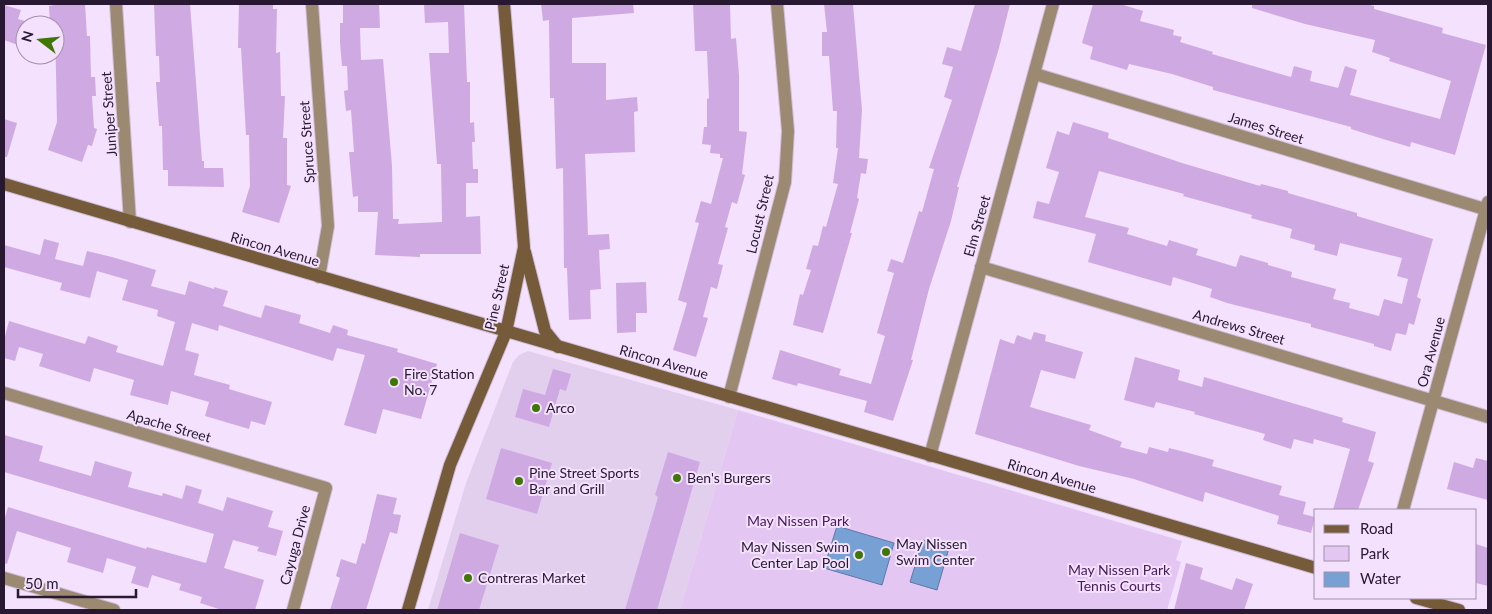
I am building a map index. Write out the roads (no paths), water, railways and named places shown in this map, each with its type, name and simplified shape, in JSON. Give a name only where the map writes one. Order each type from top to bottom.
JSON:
[{"type":"street","name":"Juniper Street","points":[[116,4],[130,222]]},
{"type":"street","name":"Spruce Street","points":[[312,4],[328,226],[319,277]]},
{"type":"street","name":"Pine Street","points":[[408,610],[450,465],[506,332],[524,247],[504,4]]},
{"type":"street","name":"Locust Street","points":[[729,397],[785,182],[788,131],[777,4]]},
{"type":"street","name":"Elm Street","points":[[930,456],[1053,4]]},
{"type":"street","name":"James Street","points":[[1035,74],[1488,207]]},
{"type":"street","name":"Rincon Avenue","points":[[4,184],[1314,567]]},
{"type":"street","name":"Ora Avenue","points":[[1403,509],[1488,207]]},
{"type":"street","points":[[524,247],[545,331],[558,347]]},
{"type":"street","name":"Andrews Street","points":[[981,267],[1488,417]]},
{"type":"street","name":"Apache Street","points":[[4,393],[326,488]]},
{"type":"street","name":"Cayuga Drive","points":[[293,610],[326,488]]},
{"type":"street","points":[[4,578],[114,610]]},
{"type":"street","points":[[1420,599],[1459,610]]},
{"type":"water","name":"May Nissen Swim Center Lap Pool","points":[[837,526],[894,543],[882,585],[824,568]]},
{"type":"water","points":[[923,540],[949,548],[937,590],[910,582]]},
{"type":"place","name":"Fire Station No. 7","points":[[394,382]]},
{"type":"place","name":"Arco","points":[[536,408]]},
{"type":"place","name":"Ben's Burgers","points":[[677,478]]},
{"type":"place","name":"Pine Street Sports Bar and Grill","points":[[519,481]]},
{"type":"place","name":"May Nissen Swim Center","points":[[886,552]]},
{"type":"place","name":"May Nissen Swim Center Lap Pool","points":[[859,555]]},
{"type":"place","name":"Contreras Market","points":[[468,578]]},
{"type":"park label","name":"May Nissen Park","points":[[798,521]]},
{"type":"park label","name":"May Nissen Park Tennis Courts","points":[[1119,578]]}]
